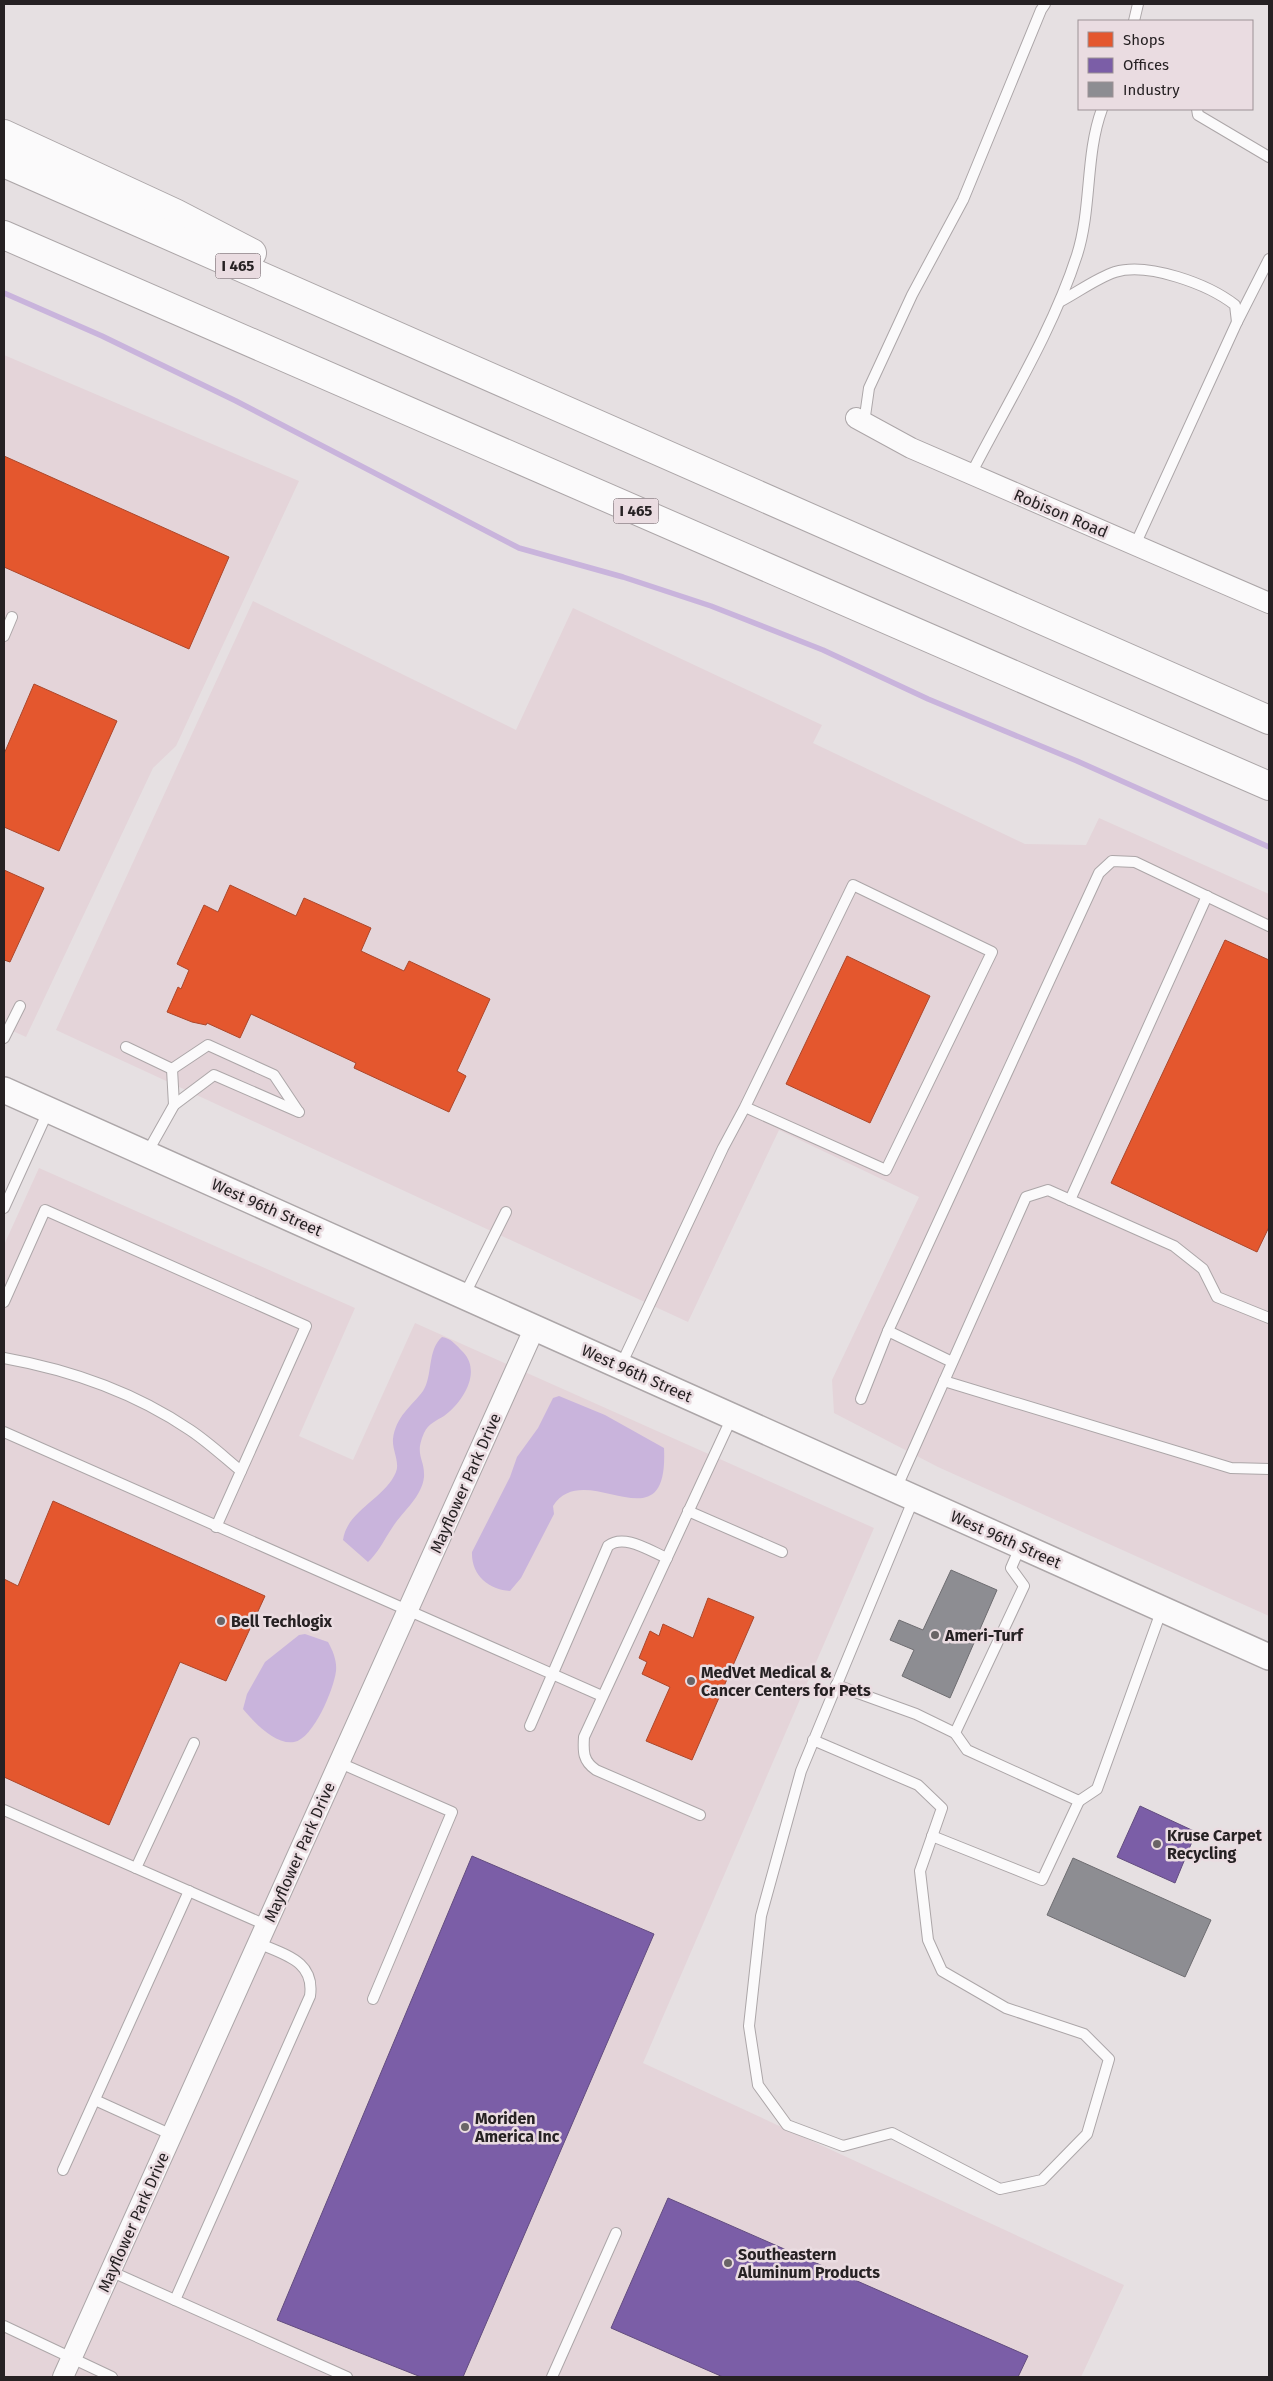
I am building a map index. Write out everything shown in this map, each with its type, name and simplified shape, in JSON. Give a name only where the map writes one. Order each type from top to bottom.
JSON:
[{"type":"highway","points":[[4,134],[175,214],[473,368]]},
{"type":"highway","name":"I 465","points":[[4,163],[1269,720]]},
{"type":"highway","name":"I 465","points":[[4,235],[1269,786]]},
{"type":"highway","points":[[4,253],[308,369]]},
{"type":"street","name":"Robison Road","points":[[860,421],[911,448],[1269,603]]},
{"type":"street","name":"West 96th Street","points":[[4,1090],[733,1415],[1269,1657]]},
{"type":"street","name":"Mayflower Park Drive","points":[[63,2377],[535,1327]]},
{"type":"lane","points":[[860,421],[869,388],[912,295],[963,200],[1045,4]]},
{"type":"lane","points":[[1134,20],[1138,4]]},
{"type":"lane","points":[[971,474],[1061,301],[1078,253],[1087,202],[1096,124],[1102,110]]},
{"type":"lane","points":[[1197,110],[1198,115],[1211,124],[1269,157]]},
{"type":"lane","points":[[1135,545],[1236,322],[1269,259]]},
{"type":"lane","points":[[1061,301],[1116,272],[1144,270],[1197,284],[1223,296],[1234,305],[1236,322]]},
{"type":"lane","points":[[4,636],[12,617]]},
{"type":"lane","points":[[861,1399],[888,1331],[1099,873],[1112,861],[1134,862],[1269,926]]},
{"type":"lane","points":[[621,1365],[722,1148],[745,1107],[853,885],[992,952],[886,1170],[745,1107]]},
{"type":"lane","points":[[1070,1200],[1207,896]]},
{"type":"lane","points":[[4,1038],[20,1006]]},
{"type":"lane","points":[[147,1153],[174,1104],[214,1075],[299,1112],[274,1075],[208,1045],[172,1069]]},
{"type":"lane","points":[[126,1047],[172,1069]]},
{"type":"lane","points":[[172,1069],[174,1104]]},
{"type":"lane","points":[[4,1208],[48,1110]]},
{"type":"lane","points":[[813,1740],[918,1785],[942,1808],[920,1871],[928,1940],[942,1971],[1006,2008],[1084,2034],[1109,2059],[1087,2134],[1042,2180],[1000,2189],[892,2133],[843,2146],[787,2125],[758,2085],[749,2026],[761,1916],[801,1771],[813,1740],[836,1685],[944,1381],[1026,1197],[1048,1190],[1174,1246],[1203,1269],[1217,1297],[1269,1318]]},
{"type":"lane","points":[[4,1302],[45,1210],[306,1326],[216,1527]]},
{"type":"lane","points":[[464,1296],[506,1212]]},
{"type":"lane","points":[[888,1331],[952,1362]]},
{"type":"lane","points":[[4,1358],[39,1364],[92,1379],[142,1401],[192,1430],[241,1471]]},
{"type":"lane","points":[[944,1381],[1231,1468],[1269,1469]]},
{"type":"lane","points":[[700,1815],[596,1770],[588,1765],[582,1753],[584,1737],[602,1696],[733,1415]]},
{"type":"lane","points":[[4,1432],[407,1612],[602,1696]]},
{"type":"lane","points":[[688,1511],[782,1552]]},
{"type":"lane","points":[[530,1726],[608,1546],[615,1540],[623,1540],[667,1558]]},
{"type":"lane","points":[[955,1733],[1024,1586],[1011,1568],[1021,1545]]},
{"type":"lane","points":[[932,1836],[1042,1880],[1079,1801],[1097,1789],[1163,1608]]},
{"type":"lane","points":[[836,1685],[916,1714],[955,1733],[967,1750],[1079,1801]]},
{"type":"lane","points":[[136,1868],[194,1743]]},
{"type":"lane","points":[[340,1763],[452,1812],[373,1999]]},
{"type":"lane","points":[[4,1810],[189,1891],[262,1934],[303,1967],[310,1977],[310,1996],[175,2300]]},
{"type":"lane","points":[[63,2170],[189,1891]]},
{"type":"lane","points":[[95,2100],[172,2135]]},
{"type":"lane","points":[[552,2377],[616,2233]]},
{"type":"lane","points":[[110,2271],[347,2377]]},
{"type":"lane","points":[[4,2326],[112,2377]]},
{"type":"shaded area","points":[[4,355],[299,481],[176,746],[153,768],[26,1037],[4,1027]]},
{"type":"shaded area","points":[[253,601],[516,730],[573,608],[822,725],[813,743],[1025,844],[1086,845],[1099,818],[1269,894],[1269,1616],[938,1467],[834,1413],[832,1380],[919,1197],[779,1130],[688,1322],[56,1030]]},
{"type":"shaded area","points":[[39,1168],[355,1308],[299,1436],[353,1460],[415,1323],[874,1528],[643,2063],[1124,2285],[1081,2377],[4,2377],[4,1245]]},
{"type":"shaded area","points":[[442,1337],[454,1343],[468,1360],[471,1368],[468,1386],[458,1403],[444,1416],[430,1425],[424,1433],[420,1452],[424,1477],[420,1491],[368,1562],[343,1540],[346,1530],[359,1512],[384,1490],[396,1472],[397,1464],[393,1439],[397,1424],[423,1391],[428,1378],[434,1349]]},
{"type":"shaded area","points":[[559,1396],[605,1415],[664,1448],[662,1478],[653,1493],[640,1498],[585,1490],[567,1493],[553,1506],[554,1514],[521,1578],[510,1591],[495,1588],[478,1574],[472,1560],[472,1552],[510,1477],[517,1457],[538,1428],[553,1398]]},
{"type":"shaded area","points":[[305,1634],[328,1642],[334,1656],[336,1671],[327,1701],[315,1723],[301,1739],[287,1742],[266,1732],[243,1709],[247,1694],[265,1662],[299,1635]]},
{"type":"building: Shops","points":[[4,456],[229,557],[189,649],[4,567]]},
{"type":"building: Shops","points":[[34,684],[117,721],[59,851],[4,827],[4,754]]},
{"type":"building: Shops","points":[[4,870],[44,888],[10,962],[4,960]]},
{"type":"building: Shops","points":[[230,885],[296,916],[304,898],[371,928],[361,951],[404,971],[409,961],[490,999],[457,1071],[466,1076],[449,1112],[354,1068],[356,1063],[251,1014],[240,1038],[207,1023],[206,1025],[192,1022],[167,1012],[178,987],[181,989],[189,970],[177,964],[204,905],[218,912]]},
{"type":"building: Shops","points":[[1225,940],[1269,960],[1269,1227],[1257,1252],[1111,1183]]},
{"type":"building: Shops","points":[[847,956],[930,996],[870,1123],[786,1084]]},
{"type":"building: Shops","points":[[53,1501],[265,1596],[226,1681],[180,1662],[109,1825],[4,1777],[4,1579],[18,1586]]},
{"type":"building: Shops","name":"MedVet Medical & Cancer Centers for Pets","points":[[708,1598],[754,1617],[692,1760],[646,1741],[670,1687],[642,1674],[647,1662],[639,1658],[650,1631],[659,1636],[663,1624],[693,1638]]},
{"type":"building: Offices","name":"Kruse Carpet Recycling","points":[[1140,1806],[1196,1832],[1175,1883],[1117,1857]]},
{"type":"building: Offices","name":"Moriden America Inc","points":[[472,1856],[654,1934],[463,2377],[421,2377],[277,2320]]},
{"type":"building: Offices","name":"Southeastern Aluminum Products","points":[[668,2198],[1028,2356],[1018,2377],[723,2377],[611,2328]]},
{"type":"building: Industry","name":"Ameri-Turf","points":[[951,1570],[997,1590],[950,1698],[902,1676],[914,1650],[890,1640],[899,1620],[923,1630]]},
{"type":"building: Industry","points":[[1073,1858],[1211,1920],[1185,1977],[1047,1915]]},
{"type":"waterway","points":[[4,293],[102,336],[236,401],[519,548],[623,577],[711,606],[823,650],[928,699],[1077,761],[1269,847]]},
{"type":"place","name":"Bell Techlogix","points":[[221,1621]]},
{"type":"place","name":"Ameri-Turf","points":[[935,1635]]},
{"type":"place","name":"MedVet Medical & Cancer Centers for Pets","points":[[691,1681]]},
{"type":"place","name":"Kruse Carpet Recycling","points":[[1157,1844]]},
{"type":"place","name":"Moriden America Inc","points":[[465,2127]]},
{"type":"place","name":"Southeastern Aluminum Products","points":[[728,2263]]}]
